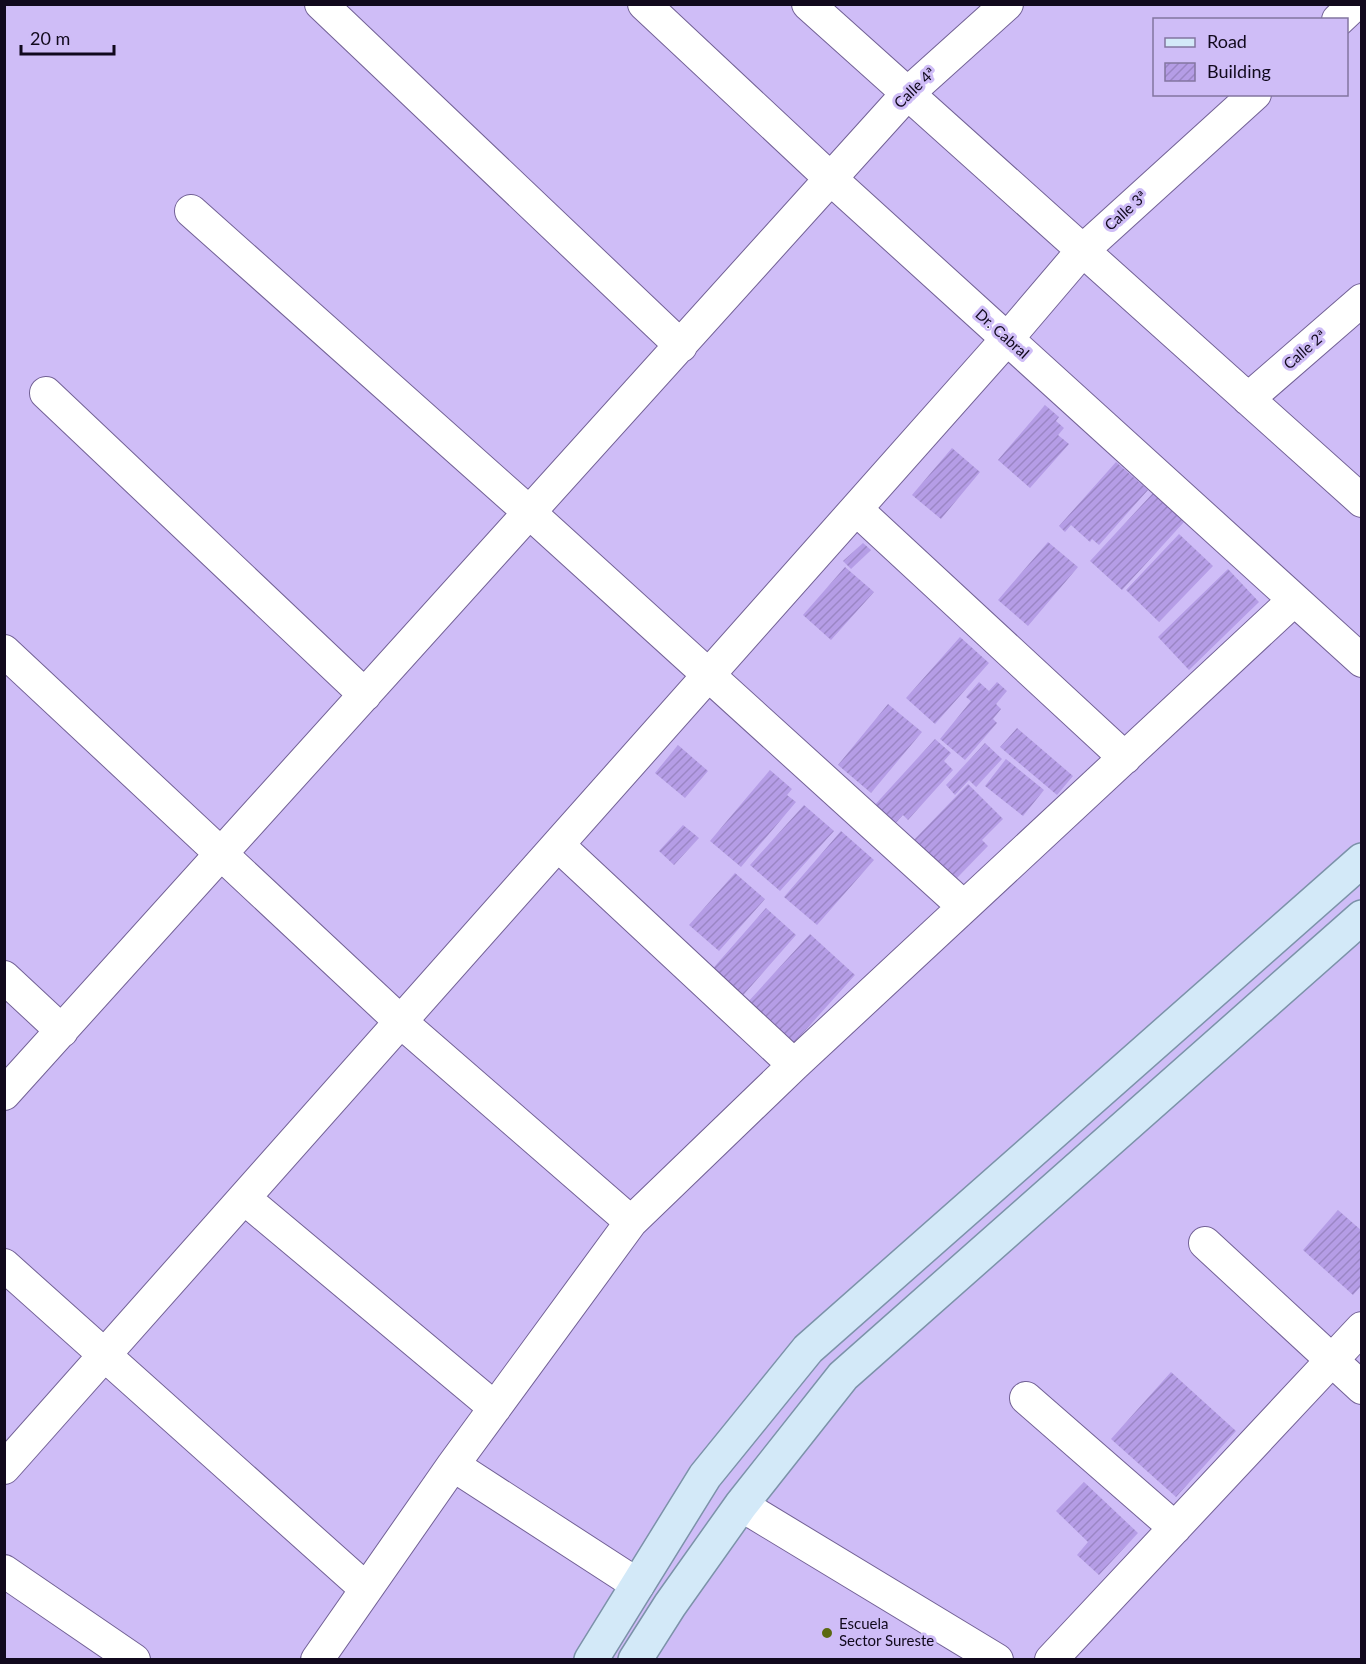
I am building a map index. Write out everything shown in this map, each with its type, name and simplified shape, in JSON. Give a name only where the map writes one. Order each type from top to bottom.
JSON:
[{"type":"main road","points":[[591,1659],[705,1476],[808,1349],[1362,860]]},
{"type":"main road","points":[[635,1659],[741,1505],[843,1376],[1362,917]]},
{"type":"street","points":[[321,4],[681,346]]},
{"type":"street","name":"Dr. Cabral","points":[[644,4],[831,179],[1294,600],[1356,646]]},
{"type":"street","points":[[807,4],[1362,501]]},
{"type":"street","name":"Calle 4ª","points":[[4,1094],[907,94],[1007,4]]},
{"type":"street","points":[[1340,18],[1355,4]]},
{"type":"street","name":"Calle 3ª","points":[[4,1468],[1007,339],[1082,250],[1253,96]]},
{"type":"street","points":[[191,211],[530,513],[964,907]]},
{"type":"street","name":"Calle 2ª","points":[[1248,399],[1362,300]]},
{"type":"street","points":[[46,393],[365,695]]},
{"type":"street","points":[[856,509],[1125,758]]},
{"type":"street","points":[[317,1659],[453,1465],[631,1222],[794,1065],[1294,600]]},
{"type":"street","points":[[4,651],[401,1022],[631,1222]]},
{"type":"street","points":[[558,845],[794,1065]]},
{"type":"street","points":[[4,977],[62,1031]]},
{"type":"street","points":[[244,1198],[495,1408]]},
{"type":"street","points":[[1205,1243],[1362,1388]]},
{"type":"street","points":[[4,1265],[365,1588]]},
{"type":"street","points":[[1051,1659],[1362,1328]]},
{"type":"street","points":[[1026,1398],[1174,1527]]},
{"type":"street","points":[[453,1465],[638,1585]]},
{"type":"street","points":[[741,1505],[997,1659]]},
{"type":"street","points":[[4,1571],[135,1659]]},
{"type":"building","points":[[1045,405],[1059,417],[1056,421],[1064,428],[1058,435],[1069,444],[1030,488],[998,460]]},
{"type":"building","points":[[952,448],[980,472],[941,519],[912,495]]},
{"type":"building","points":[[1116,462],[1148,490],[1099,545],[1092,539],[1090,542],[1071,525],[1065,532],[1059,526]]},
{"type":"building","points":[[1153,493],[1184,522],[1122,590],[1090,561]]},
{"type":"building","points":[[1179,534],[1213,566],[1159,622],[1126,590]]},
{"type":"building","points":[[1048,542],[1078,567],[1028,626],[998,600]]},
{"type":"building","points":[[863,543],[871,550],[851,569],[843,561]]},
{"type":"building","points":[[845,567],[874,592],[831,640],[803,615]]},
{"type":"building","points":[[1228,569],[1259,602],[1189,670],[1158,637]]},
{"type":"building","points":[[960,637],[989,663],[935,724],[906,698]]},
{"type":"building","points":[[979,682],[989,691],[997,682],[1007,691],[996,704],[1001,709],[993,719],[997,723],[965,760],[940,739],[971,701],[966,697]]},
{"type":"building","points":[[888,704],[922,732],[871,793],[838,765]]},
{"type":"building","points":[[1017,728],[1073,776],[1057,795],[1000,747]]},
{"type":"building","points":[[935,739],[951,753],[944,761],[953,770],[908,820],[903,815],[892,827],[872,808]]},
{"type":"building","points":[[985,743],[1002,759],[976,787],[969,780],[955,795],[946,785]]},
{"type":"building","points":[[678,745],[708,771],[685,798],[655,773]]},
{"type":"building","points":[[1006,759],[1044,790],[1023,816],[985,786]]},
{"type":"building","points":[[770,770],[792,789],[787,795],[796,802],[741,867],[710,841]]},
{"type":"building","points":[[968,784],[1003,819],[982,840],[988,846],[951,884],[911,843]]},
{"type":"building","points":[[804,805],[834,831],[780,891],[750,865]]},
{"type":"building","points":[[683,825],[699,838],[674,865],[659,851]]},
{"type":"building","points":[[841,831],[874,860],[817,925],[784,897]]},
{"type":"building","points":[[735,873],[765,899],[719,951],[689,925]]},
{"type":"building","points":[[766,908],[796,935],[738,1001],[708,974]]},
{"type":"building","points":[[810,934],[855,975],[793,1044],[747,1003]]},
{"type":"building","points":[[1338,1210],[1362,1231],[1362,1285],[1353,1295],[1303,1250]]},
{"type":"building","points":[[1171,1372],[1236,1431],[1176,1497],[1111,1439]]},
{"type":"building","points":[[1084,1482],[1138,1533],[1099,1575],[1077,1555],[1088,1542],[1056,1511]]},
{"type":"place","name":"Escuela Sector Sureste","points":[[827,1633]]}]
